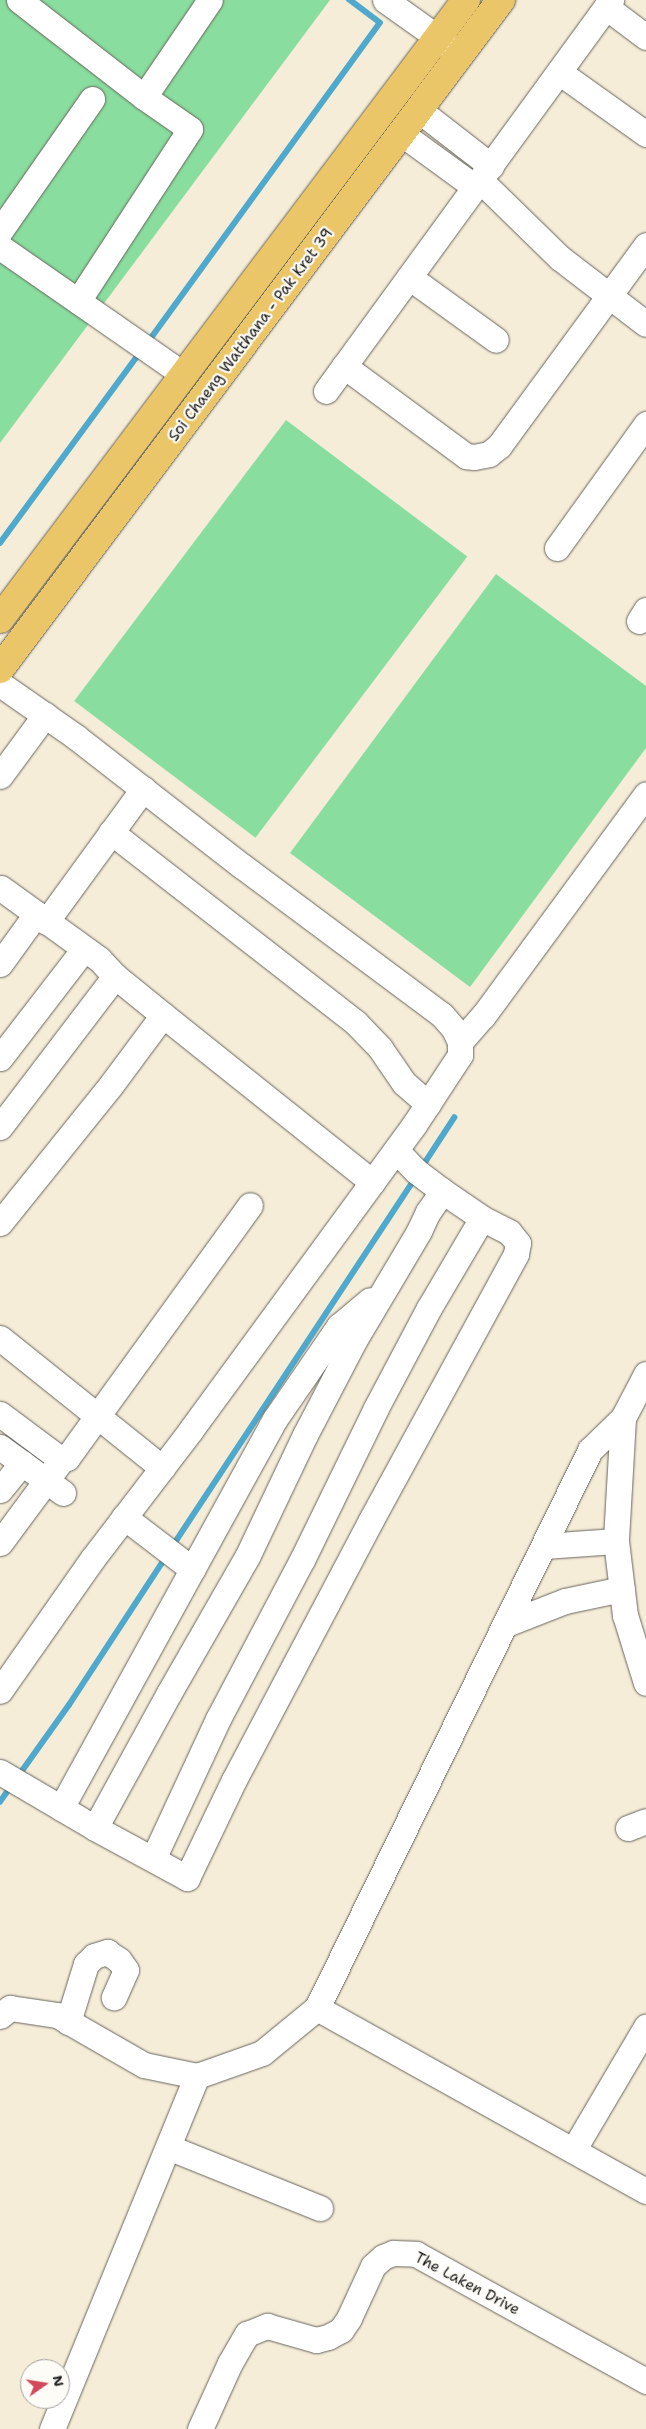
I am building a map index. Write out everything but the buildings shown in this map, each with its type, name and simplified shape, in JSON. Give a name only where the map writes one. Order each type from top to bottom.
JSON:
[{"type":"main road","name":"Soi Chaeng Watthana - Pak Kret 39","points":[[0,619],[438,40],[466,0]]},
{"type":"main road","name":"Soi Chaeng Watthana - Pak Kret 39","points":[[0,669],[501,0]]},
{"type":"street","points":[[19,0],[144,98],[190,130],[78,301]]},
{"type":"street","points":[[144,98],[210,0]]},
{"type":"street","points":[[385,0],[438,40],[462,54]]},
{"type":"street","points":[[326,391],[609,4],[646,37]]},
{"type":"street","points":[[559,72],[646,134]]},
{"type":"street","points":[[0,231],[92,99]]},
{"type":"street","points":[[420,110],[482,178],[560,258],[646,324]]},
{"type":"street","points":[[402,134],[482,178]]},
{"type":"street","points":[[344,366],[466,456],[474,458],[489,454],[499,446],[646,245]]},
{"type":"street","points":[[0,247],[184,375]]},
{"type":"street","points":[[409,277],[496,340]]},
{"type":"street","points":[[557,548],[646,424]]},
{"type":"street","points":[[0,684],[45,715],[242,866],[442,1015],[454,1029],[460,1042],[460,1055],[396,1150],[162,1468],[93,1558],[0,1691]]},
{"type":"street","points":[[0,776],[45,715]]},
{"type":"street","points":[[0,964],[41,918],[111,832],[143,789]]},
{"type":"street","points":[[460,1042],[483,1016],[646,794]]},
{"type":"street","points":[[111,832],[356,1024],[380,1048],[404,1083],[428,1104]]},
{"type":"street","points":[[0,888],[99,959],[115,976],[372,1182]]},
{"type":"street","points":[[0,1058],[84,949]]},
{"type":"street","points":[[0,1128],[115,976]]},
{"type":"street","points":[[0,1223],[111,1085],[163,1015]]},
{"type":"street","points":[[0,1772],[95,1828],[187,1878],[234,1780],[366,1528],[516,1254],[518,1243],[509,1232],[482,1218],[429,1181],[396,1150]]},
{"type":"street","points":[[95,1828],[169,1692],[248,1557],[305,1435],[385,1287],[429,1181]]},
{"type":"street","points":[[0,1414],[58,1458],[67,1458],[250,1205]]},
{"type":"street","points":[[153,1859],[218,1719],[302,1560],[376,1408],[429,1308],[482,1218]]},
{"type":"street","points":[[62,1808],[186,1565],[275,1419],[339,1326],[385,1287]]},
{"type":"street","points":[[0,1338],[162,1468]]},
{"type":"street","points":[[0,2016],[10,2008],[57,2015],[144,2066],[197,2076],[262,2052],[318,2008],[590,1450],[623,1418],[646,1374]]},
{"type":"street","points":[[623,1418],[616,1541],[625,1615],[646,1682]]},
{"type":"street","points":[[0,1447],[55,1486]]},
{"type":"street","points":[[0,1543],[55,1486],[63,1458]]},
{"type":"street","points":[[2,1484],[22,1463]]},
{"type":"street","points":[[124,1517],[186,1565]]},
{"type":"street","points":[[544,1546],[616,1541]]},
{"type":"street","points":[[506,1624],[565,1601],[622,1589]]},
{"type":"street","points":[[68,2022],[86,1964],[94,1956],[107,1952],[119,1960],[126,1970],[114,1997]]},
{"type":"street","points":[[318,2008],[574,2149],[646,2191]]},
{"type":"street","points":[[574,2149],[646,2027]]},
{"type":"street","points":[[52,2429],[197,2076]]},
{"type":"street","points":[[168,2147],[320,2208]]},
{"type":"street","name":"The Laken Drive","points":[[200,2429],[230,2363],[247,2334],[266,2326],[316,2340],[328,2338],[340,2330],[349,2318],[373,2266],[383,2257],[393,2253],[416,2254],[646,2381]]},
{"type":"green space","points":[[0,0],[330,0],[0,443]]},
{"type":"green space","points":[[286,420],[467,557],[255,838],[74,701]]},
{"type":"green space","points":[[496,574],[646,686],[646,748],[470,987],[290,853]]},
{"type":"waterway","points":[[148,342],[380,23],[349,0]]},
{"type":"waterway","points":[[0,543],[141,351]]},
{"type":"waterway","points":[[422,1167],[454,1118]]},
{"type":"waterway","points":[[172,1547],[416,1177]]},
{"type":"waterway","points":[[19,1775],[69,1705],[166,1557]]},
{"type":"waterway","points":[[0,1802],[12,1785]]}]
